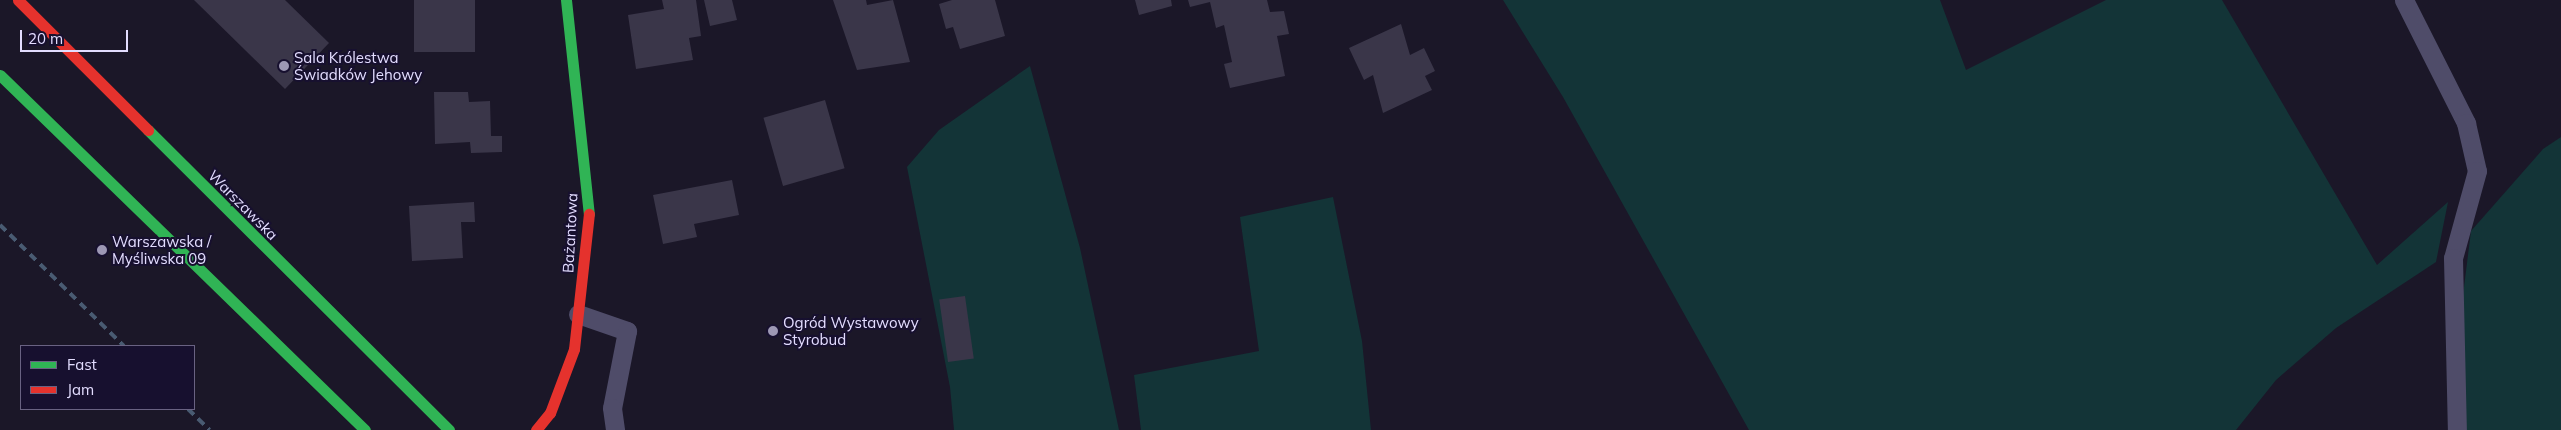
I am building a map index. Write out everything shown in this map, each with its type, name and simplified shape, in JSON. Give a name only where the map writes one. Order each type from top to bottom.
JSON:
[{"type":"main road","name":"Warszawska","points":[[18,0],[449,430]]},
{"type":"main road","name":"Bażantowa","points":[[536,430],[550,413],[574,349],[589,212],[566,0]]},
{"type":"main road","points":[[0,75],[365,430]]},
{"type":"lane","points":[[2404,0],[2466,124],[2477,171],[2453,258],[2457,430]]},
{"type":"lane","points":[[578,314],[627,331],[612,408],[615,430]]},
{"type":"green space","points":[[1503,0],[1940,0],[1966,70],[2106,0],[2222,0],[2377,265],[2448,202],[2436,262],[2336,328],[2276,380],[2236,430],[1749,430],[1563,97]]},
{"type":"green space","points":[[1030,66],[1080,248],[1119,430],[954,430],[950,387],[907,167],[939,130]]},
{"type":"green space","points":[[2561,137],[2561,430],[2464,430],[2460,319],[2471,231],[2543,149]]},
{"type":"green space","points":[[1333,197],[1362,341],[1371,430],[1141,430],[1134,375],[1259,351],[1240,217]]},
{"type":"building","name":"Sala Królestwa Świadków Jehowy","points":[[194,0],[285,0],[329,43],[285,89]]},
{"type":"building","points":[[414,0],[475,0],[475,52],[414,52]]},
{"type":"building","points":[[662,0],[696,0],[701,36],[689,38],[693,60],[636,69],[628,15],[664,9]]},
{"type":"building","points":[[704,0],[732,0],[737,20],[710,26]]},
{"type":"building","points":[[833,0],[866,0],[867,5],[893,0],[910,62],[857,70]]},
{"type":"building","points":[[952,0],[995,0],[1005,36],[960,49],[953,27],[946,29],[939,4]]},
{"type":"building","points":[[1135,0],[1171,0],[1172,6],[1139,15]]},
{"type":"building","points":[[1188,0],[1267,0],[1270,12],[1284,11],[1289,34],[1277,36],[1285,76],[1230,88],[1224,64],[1232,62],[1224,25],[1216,28],[1210,2],[1190,7]]},
{"type":"building","points":[[1401,24],[1410,55],[1424,48],[1435,71],[1425,76],[1432,90],[1383,113],[1373,75],[1364,80],[1349,48]]},
{"type":"building","points":[[434,92],[468,92],[469,102],[490,101],[491,136],[502,136],[502,152],[471,153],[470,142],[435,144]]},
{"type":"building","points":[[825,100],[845,168],[783,186],[763,118]]},
{"type":"building","points":[[732,180],[739,215],[694,224],[697,237],[663,244],[653,195]]},
{"type":"building","points":[[474,202],[475,222],[461,222],[463,258],[412,261],[409,206]]},
{"type":"building","points":[[965,296],[974,358],[948,362],[939,300]]},
{"type":"railway","points":[[0,225],[123,345]]},
{"type":"railway","points":[[189,410],[210,430]]},
{"type":"traffic: fast","points":[[566,0],[589,214]]},
{"type":"traffic: fast","points":[[0,75],[365,430]]},
{"type":"traffic: fast","points":[[148,130],[449,430]]},
{"type":"traffic: jam","points":[[18,0],[148,130]]},
{"type":"traffic: jam","points":[[536,430],[550,413],[574,349],[589,214]]},
{"type":"place","name":"Sala Królestwa Świadków Jehowy","points":[[284,66]]},
{"type":"place","name":"Warszawska / Myśliwska 09","points":[[102,250]]},
{"type":"place","name":"Ogród Wystawowy Styrobud","points":[[773,331]]}]
